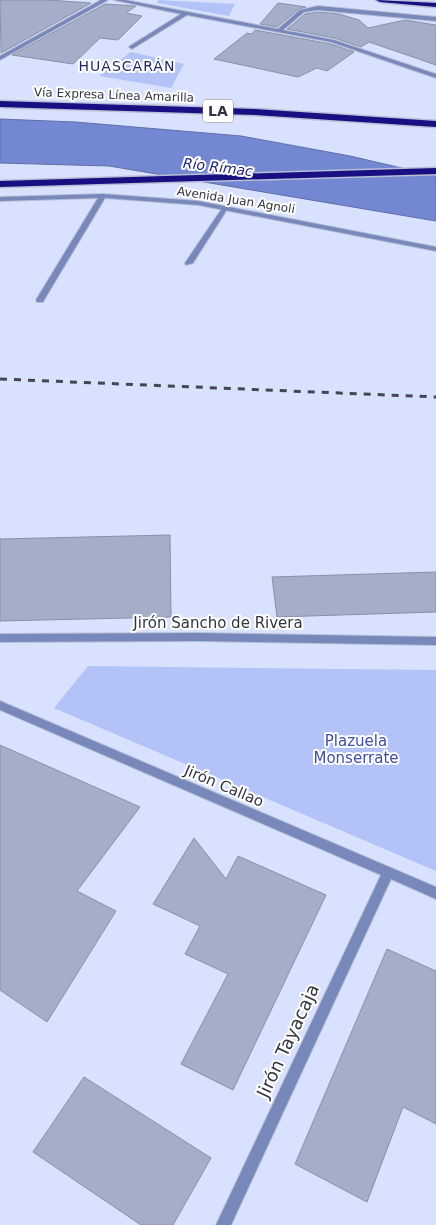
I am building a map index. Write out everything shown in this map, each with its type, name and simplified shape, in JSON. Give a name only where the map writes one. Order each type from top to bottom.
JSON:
[{"type":"highway","points":[[380,0],[436,5]]},
{"type":"highway","name":"Vía Expresa Línea Amarilla","points":[[0,104],[245,112],[436,124]]},
{"type":"highway","points":[[0,184],[436,171]]},
{"type":"street","points":[[0,58],[105,0]]},
{"type":"street","points":[[117,0],[332,41],[436,76]]},
{"type":"street","points":[[279,31],[302,11],[318,8],[436,19]]},
{"type":"street","points":[[132,47],[186,13]]},
{"type":"street","points":[[40,300],[103,196]]},
{"type":"street","name":"Avenida Juan Agnoli","points":[[0,199],[103,196],[198,203],[436,248]]},
{"type":"street","points":[[189,263],[225,208]]},
{"type":"street","name":"Jirón Sancho de Rivera","points":[[0,638],[199,637],[436,641]]},
{"type":"street","name":"Jirón Callao","points":[[0,705],[436,893]]},
{"type":"street","name":"Jirón Tayacaja","points":[[223,1225],[388,873]]},
{"type":"green space","points":[[158,0],[235,4],[229,16],[157,3]]},
{"type":"green space","points":[[131,52],[184,64],[171,88],[99,76]]},
{"type":"green space","name":"Plazuela Monserrate","points":[[88,666],[436,670],[436,871],[54,708]]},
{"type":"water","name":"Río Rímac","points":[[0,119],[75,122],[241,136],[350,156],[436,176],[436,221],[109,166],[0,163]]},
{"type":"building","points":[[0,0],[48,0],[91,3],[1,53]]},
{"type":"building","points":[[278,3],[306,7],[299,9],[277,27],[260,24]]},
{"type":"building","points":[[105,4],[136,6],[126,13],[142,16],[118,40],[100,38],[73,64],[12,55]]},
{"type":"building","points":[[318,12],[339,14],[359,20],[368,28],[405,20],[436,25],[436,65],[369,42],[361,47],[334,38],[287,29],[305,14]]},
{"type":"building","points":[[255,30],[331,44],[354,52],[327,71],[317,68],[298,77],[214,59],[247,33],[252,34]]},
{"type":"building","points":[[170,535],[171,617],[0,621],[0,539]]},
{"type":"building","points":[[436,572],[436,612],[277,617],[272,577]]},
{"type":"building","points":[[0,745],[140,807],[77,891],[116,911],[47,1022],[0,990]]},
{"type":"building","points":[[194,838],[226,879],[238,856],[326,895],[233,1090],[181,1064],[228,974],[185,954],[200,926],[153,904]]},
{"type":"building","points":[[387,949],[436,971],[436,1124],[403,1107],[367,1202],[295,1164]]},
{"type":"building","points":[[84,1077],[211,1158],[173,1225],[141,1225],[33,1152]]},
{"type":"railway","points":[[0,379],[436,397]]},
{"type":"district","name":"HUASCARÁN","points":[[127,66]]}]
